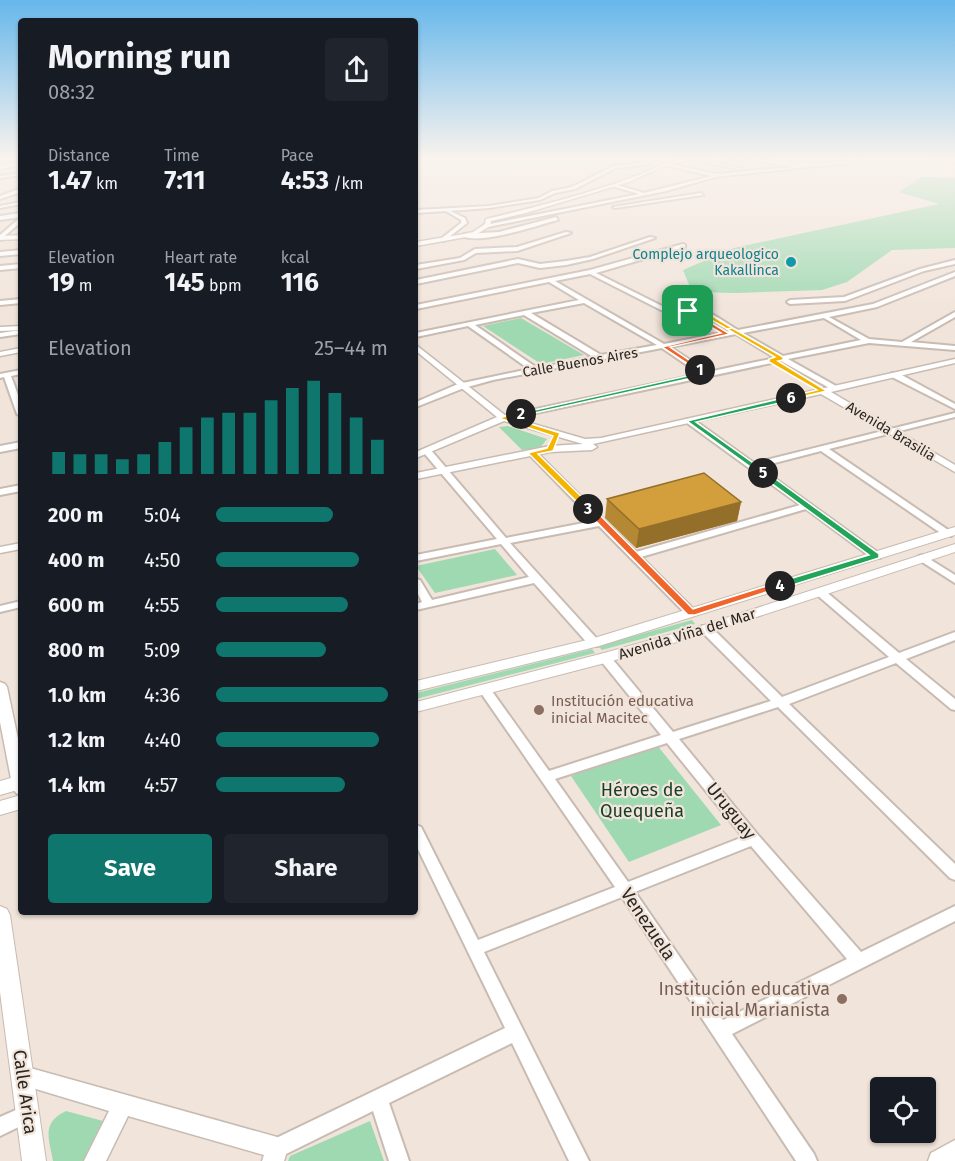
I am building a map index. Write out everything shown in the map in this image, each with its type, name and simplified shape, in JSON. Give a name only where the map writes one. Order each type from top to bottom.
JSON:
[{"type":"main road","name":"Avenida Viña del Mar","points":[[418,686],[594,643],[951,533]]},
{"type":"main road","name":"Avenida Viña del Mar","points":[[418,707],[706,629],[955,548]]},
{"type":"main road","points":[[0,788],[18,785]]},
{"type":"main road","points":[[0,808],[18,803]]},
{"type":"main road","name":"Calle Arica","points":[[0,915],[34,1161]]},
{"type":"street","points":[[444,239],[464,223],[463,219],[450,213]]},
{"type":"street","points":[[474,213],[488,223],[541,213]]},
{"type":"street","points":[[418,244],[475,233],[488,223],[520,213]]},
{"type":"street","points":[[464,236],[484,237],[586,213]]},
{"type":"street","points":[[0,218],[18,219]]},
{"type":"street","points":[[0,240],[18,221]]},
{"type":"street","points":[[0,224],[14,223]]},
{"type":"street","points":[[539,223],[548,226]]},
{"type":"street","points":[[418,267],[462,259],[475,251],[517,249],[568,233],[558,230]]},
{"type":"street","points":[[0,240],[18,237]]},
{"type":"street","points":[[418,282],[518,261],[540,266],[566,263],[591,258],[652,238]]},
{"type":"street","points":[[418,307],[591,272],[683,246]]},
{"type":"street","points":[[0,254],[18,252]]},
{"type":"street","points":[[790,302],[845,299],[922,270],[955,262]]},
{"type":"street","points":[[566,263],[591,272],[663,309],[688,311]]},
{"type":"street","points":[[0,268],[18,266]]},
{"type":"street","name":"Calle Buenos Aires","points":[[418,404],[461,386],[534,369],[665,347],[875,306],[953,276]]},
{"type":"street","points":[[549,280],[665,347],[706,374]]},
{"type":"street","points":[[0,303],[18,301]]},
{"type":"street","points":[[418,335],[583,301]]},
{"type":"street","name":"Avenida Brasilia","points":[[688,311],[697,309],[781,358],[891,431],[955,469]]},
{"type":"street","name":"Avenida Brasilia","points":[[688,311],[772,360],[902,428],[955,459]]},
{"type":"street","points":[[526,313],[600,358]]},
{"type":"street","points":[[903,344],[955,314]]},
{"type":"street","points":[[826,318],[869,341]]},
{"type":"street","points":[[470,325],[534,369]]},
{"type":"street","points":[[0,330],[18,330]]},
{"type":"street","points":[[0,335],[18,331]]},
{"type":"street","points":[[418,454],[503,418],[781,358],[869,341],[955,348]]},
{"type":"street","points":[[418,349],[503,418],[586,445]]},
{"type":"street","points":[[0,354],[18,351]]},
{"type":"street","points":[[418,476],[550,449],[586,445],[605,446],[693,423],[955,362]]},
{"type":"street","points":[[898,376],[955,366]]},
{"type":"street","points":[[4,375],[18,407]]},
{"type":"street","points":[[898,376],[955,407]]},
{"type":"street","points":[[753,466],[955,415]]},
{"type":"street","points":[[693,423],[876,556]]},
{"type":"street","points":[[550,449],[557,435]]},
{"type":"street","points":[[0,448],[18,445]]},
{"type":"street","points":[[822,448],[951,533]]},
{"type":"street","points":[[427,451],[594,643]]},
{"type":"street","points":[[532,453],[691,613]]},
{"type":"street","points":[[0,492],[18,489]]},
{"type":"street","points":[[635,555],[807,506]]},
{"type":"street","points":[[418,558],[602,522]]},
{"type":"street","points":[[0,550],[18,547]]},
{"type":"street","points":[[923,558],[955,580]]},
{"type":"street","points":[[418,607],[536,579]]},
{"type":"street","points":[[418,585],[429,604]]},
{"type":"street","points":[[820,592],[955,706]]},
{"type":"street","points":[[0,609],[18,605]]},
{"type":"street","points":[[706,629],[955,874]]},
{"type":"street","points":[[546,777],[781,702],[955,636]]},
{"type":"street","name":"Uruguay","points":[[605,658],[753,839],[859,961]]},
{"type":"street","points":[[0,687],[3,715],[18,772]]},
{"type":"street","name":"Venezuela","points":[[485,690],[625,889],[807,1161]]},
{"type":"street","points":[[418,835],[579,1161]]},
{"type":"street","points":[[474,949],[753,839]]},
{"type":"street","points":[[719,1031],[955,913]]},
{"type":"street","points":[[23,1076],[123,1105],[275,1155],[378,1099],[515,1032]]},
{"type":"street","points":[[378,1099],[399,1161]]},
{"type":"street","points":[[95,1161],[123,1105]]},
{"type":"street","points":[[0,1127],[27,1114]]},
{"type":"street","points":[[939,1161],[955,1151]]},
{"type":"green space","points":[[896,213],[955,213],[955,248],[892,250],[847,282],[822,290],[692,292],[683,270],[734,248]]},
{"type":"green space","points":[[521,318],[584,355],[541,364],[483,326]]},
{"type":"green space","points":[[508,426],[547,439],[540,448],[522,450],[499,427]]},
{"type":"green space","points":[[495,549],[517,575],[435,593],[418,566]]},
{"type":"green space","points":[[692,620],[695,624],[602,650],[598,646]]},
{"type":"green space","points":[[592,649],[595,653],[418,698],[418,692]]},
{"type":"green space","name":"Héroes de Quequeña","points":[[657,745],[721,825],[629,862],[571,776]]},
{"type":"green space","points":[[66,1111],[103,1121],[83,1161],[53,1161],[49,1138],[50,1126],[58,1116]]},
{"type":"green space","points":[[370,1121],[384,1161],[288,1161],[290,1156]]},
{"type":"building","points":[[704,473],[741,502],[639,529],[607,499]]},
{"type":"place","name":"Complejo arqueologico Kakallinca","points":[[791,262]]},
{"type":"place","name":"Institución educativa inicial Macitec","points":[[539,710]]},
{"type":"place","name":"Institución educativa inicial Marianista","points":[[842,999]]},
{"type":"route","points":[[697,309],[781,358],[772,360],[823,391],[690,421],[876,556],[691,613],[532,453],[550,449],[557,435],[503,418],[706,374],[665,347],[727,334],[688,311],[697,309]]}]
